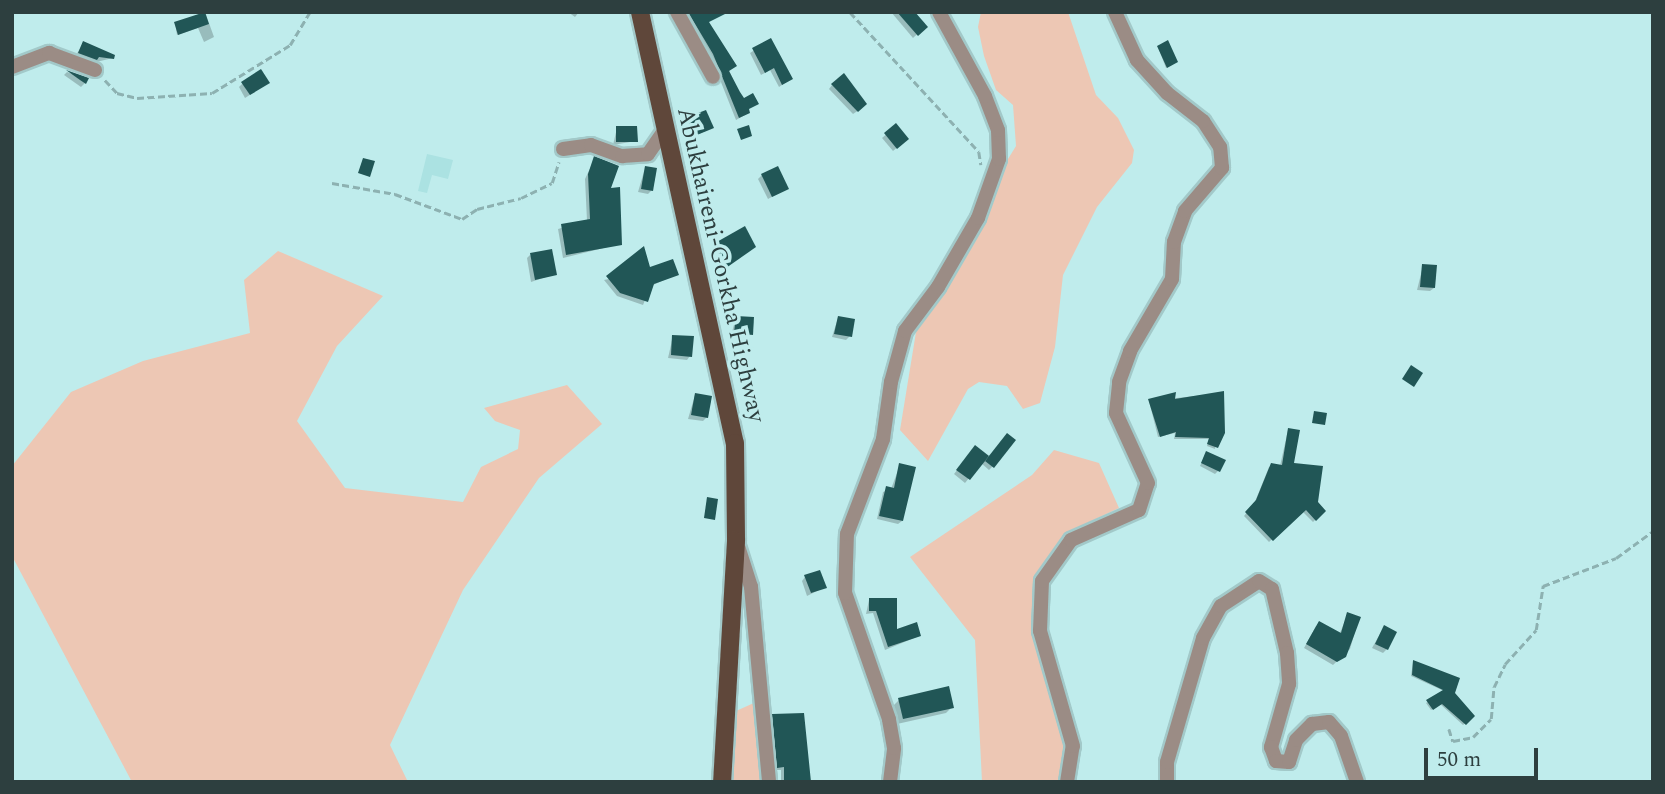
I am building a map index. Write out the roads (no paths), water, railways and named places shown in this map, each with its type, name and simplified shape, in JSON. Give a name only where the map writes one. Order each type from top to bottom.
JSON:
[{"type":"main road","name":"Abukhaireni-Gorkha Highway","points":[[640,12],[664,131],[731,409],[736,541],[722,782]]},
{"type":"street","points":[[677,12],[713,78]]},
{"type":"street","points":[[890,782],[894,748],[886,708],[845,593],[846,534],[883,439],[891,382],[905,331],[938,288],[986,195],[999,159],[998,130],[985,96],[939,12]]},
{"type":"street","points":[[1067,782],[1073,746],[1040,631],[1042,581],[1071,540],[1139,510],[1148,483],[1116,413],[1119,382],[1130,351],[1172,279],[1174,242],[1185,211],[1222,168],[1220,147],[1203,121],[1167,93],[1137,60],[1115,12]]},
{"type":"street","points":[[12,67],[49,53],[95,70]]},
{"type":"street","points":[[564,149],[591,145],[622,156],[648,154],[664,131]]},
{"type":"street","points":[[736,541],[751,587],[769,782]]},
{"type":"street","points":[[1167,782],[1167,762],[1203,638],[1221,606],[1259,581],[1272,589],[1287,653],[1289,684],[1271,747],[1276,761],[1289,762],[1296,740],[1312,723],[1329,722],[1341,736],[1357,782]]}]
